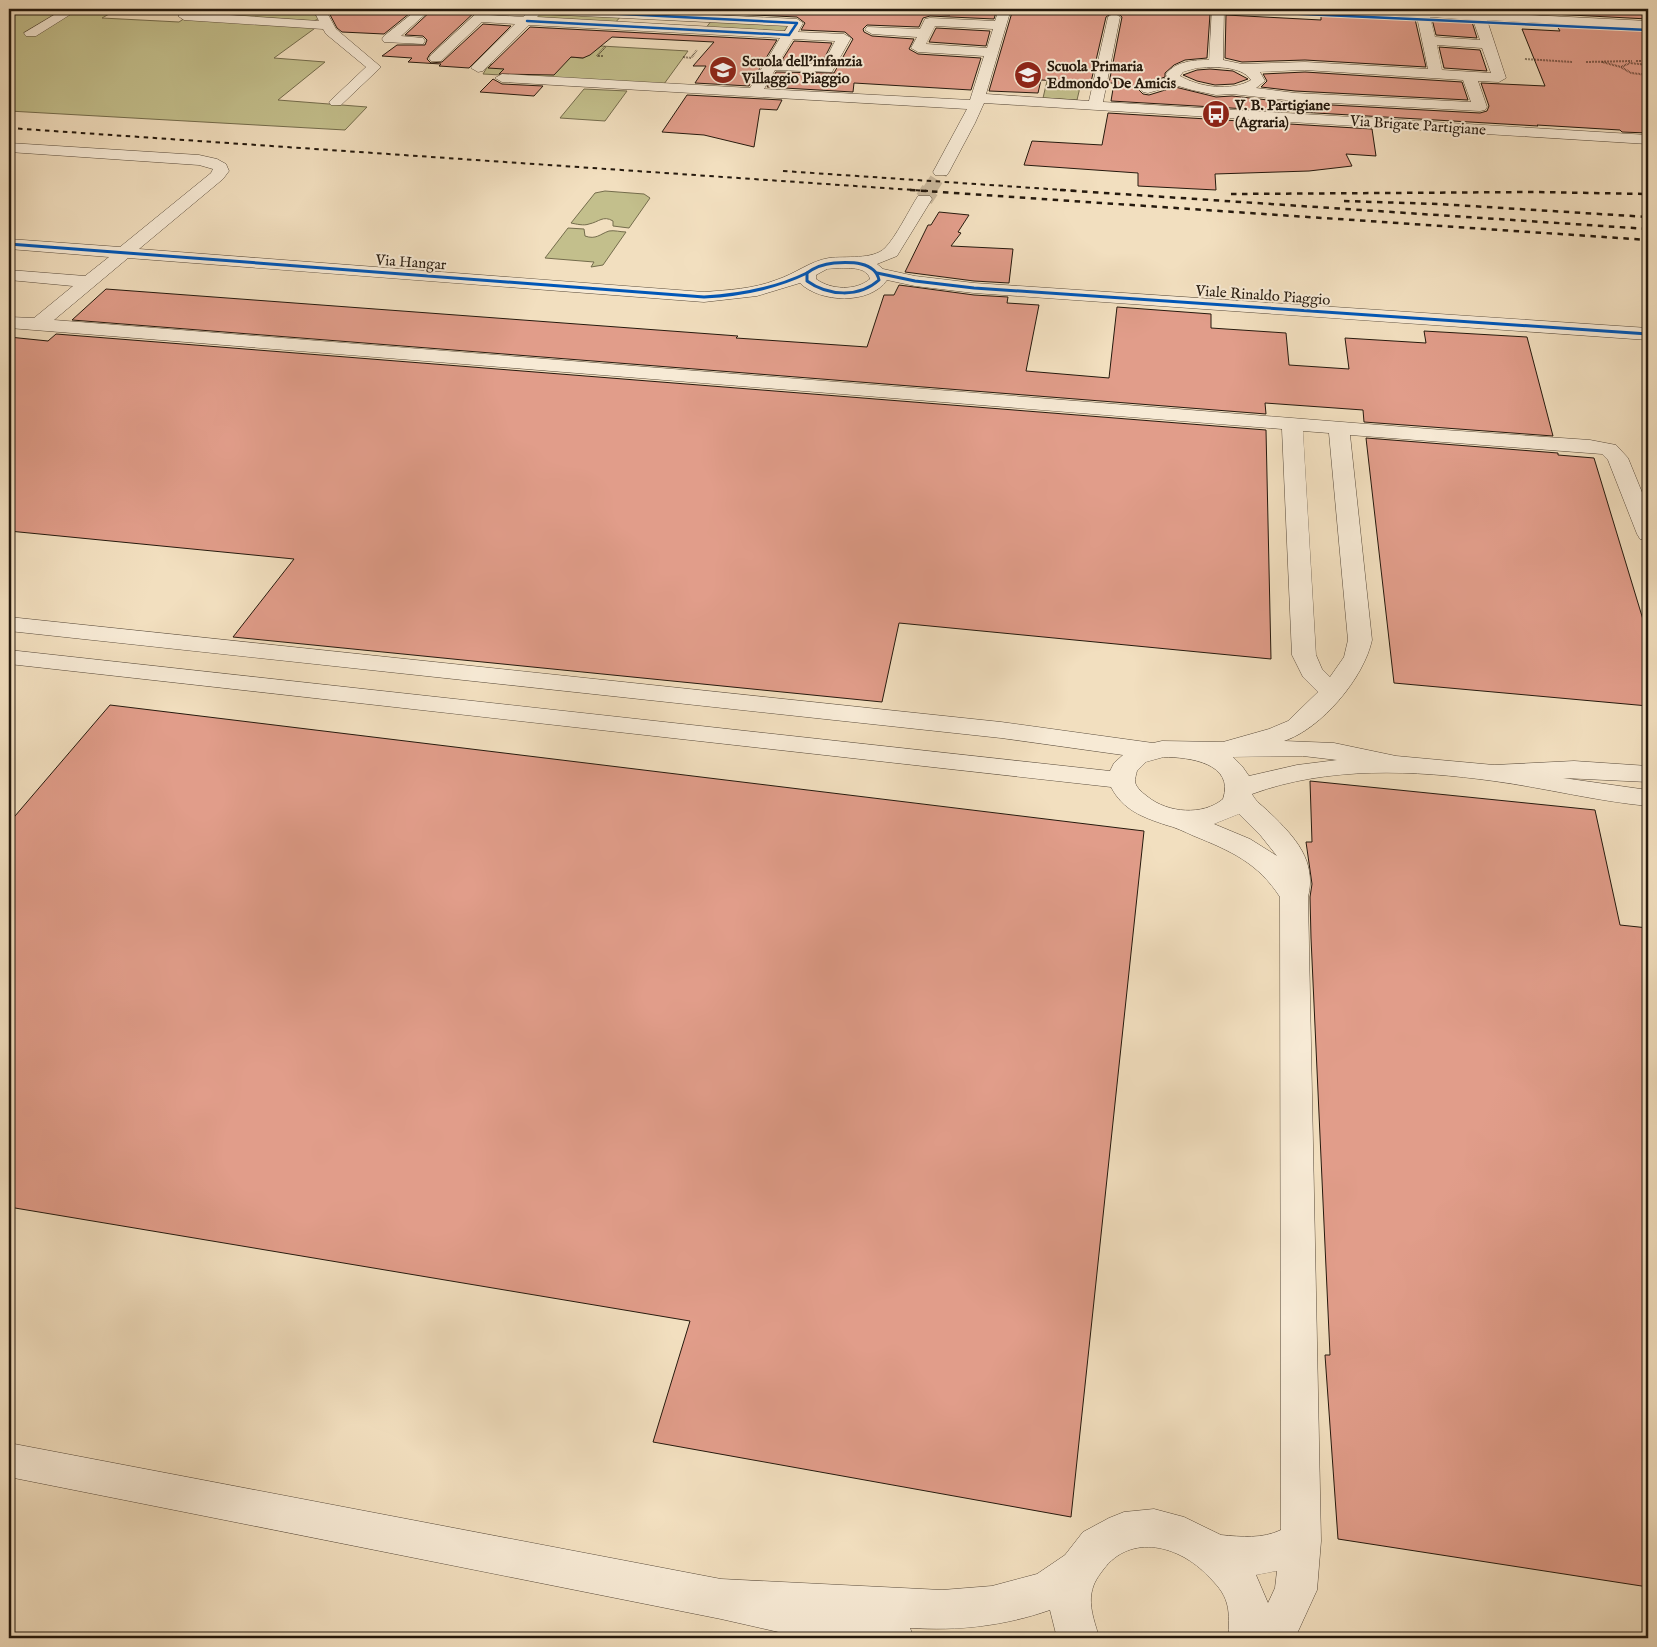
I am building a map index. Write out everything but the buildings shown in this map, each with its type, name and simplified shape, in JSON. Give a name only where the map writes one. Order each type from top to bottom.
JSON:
[{"type":"main road","points":[[1281,9],[1294,9]]},
{"type":"street","points":[[31,33],[73,9]]},
{"type":"street","points":[[319,9],[326,25],[343,43],[374,66],[336,102]]},
{"type":"street","points":[[418,41],[389,39],[425,9]]},
{"type":"street","points":[[402,40],[438,9]]},
{"type":"street","points":[[478,68],[515,33],[525,15],[538,9],[611,11],[638,15],[670,12],[699,18],[724,20],[789,35],[844,38],[827,70],[770,66]]},
{"type":"street","points":[[942,172],[977,101],[1005,9]]},
{"type":"street","points":[[1216,64],[1218,9]]},
{"type":"street","points":[[1288,9],[1318,12],[1388,12]]},
{"type":"street","points":[[1343,9],[1648,25]]},
{"type":"street","points":[[436,58],[483,13],[525,15],[597,24],[690,30],[724,20]]},
{"type":"street","points":[[1423,14],[1436,73]]},
{"type":"street","points":[[629,26],[638,15]]},
{"type":"street","points":[[184,16],[326,25]]},
{"type":"street","points":[[1175,80],[1174,72],[1182,67],[1196,64],[1216,64],[1240,68],[1295,66],[1384,70],[1499,78],[1479,17]]},
{"type":"street","points":[[690,30],[699,18]]},
{"type":"street","points":[[1095,105],[1104,87],[1114,18]]},
{"type":"street","points":[[710,44],[724,20]]},
{"type":"street","points":[[992,52],[918,48],[930,22],[1000,25]]},
{"type":"street","points":[[586,37],[597,24]]},
{"type":"street","points":[[872,30],[924,33]]},
{"type":"street","points":[[515,33],[782,47]]},
{"type":"street","points":[[754,93],[789,35]]},
{"type":"street","points":[[1430,41],[1489,44]]},
{"type":"street","points":[[782,94],[796,68]]},
{"type":"street","points":[[1231,90],[1254,85],[1258,81],[1257,76],[1240,68]]},
{"type":"street","points":[[1384,70],[1389,102]]},
{"type":"street","points":[[1194,87],[1175,80],[1143,89],[1194,87],[1272,95],[1480,107],[1469,76]]},
{"type":"street","name":"Via Brigate Partigiane","points":[[502,78],[754,93],[1095,105],[1648,140]]},
{"type":"street","points":[[1254,85],[1272,95]]},
{"type":"street","points":[[9,147],[199,160],[212,162],[221,167],[218,176],[38,324]]},
{"type":"street","points":[[841,262],[876,259],[891,252],[924,200]]},
{"type":"street","name":"Via Hangar","points":[[9,244],[704,296],[727,300],[754,299],[819,289],[836,292],[857,291]]},
{"type":"street","points":[[857,291],[878,282],[879,276],[877,272],[893,261],[909,244]]},
{"type":"street","name":"Via Hangar","points":[[704,296],[736,295],[769,290],[821,265],[841,262]]},
{"type":"street","name":"Viale Rinaldo Piaggio","points":[[841,262],[863,265],[877,272],[922,282],[974,288],[1648,334]]},
{"type":"street","points":[[807,273],[807,281],[819,289]]},
{"type":"street","points":[[9,275],[91,282]]},
{"type":"street","name":"Viale Rinaldo Piaggio","points":[[857,291],[892,288],[974,288]]},
{"type":"street","points":[[9,322],[1339,428],[1590,446],[1609,450],[1618,458],[1648,534]]},
{"type":"street","points":[[1292,424],[1304,655],[1306,664],[1316,678],[1334,690]]},
{"type":"street","points":[[1226,749],[1278,734],[1297,726],[1334,690],[1356,657],[1360,640],[1339,428]]},
{"type":"street","points":[[9,624],[1001,730],[1152,750],[1170,748],[1189,750],[1303,748],[1343,752],[1396,764]]},
{"type":"street","points":[[9,658],[1122,780]]},
{"type":"street","points":[[1152,750],[1139,755],[1129,762],[1122,780],[1127,794],[1138,804],[1153,812],[1176,818],[1248,850],[1273,869],[1294,897]]},
{"type":"street","points":[[1189,750],[1207,755],[1222,763],[1237,778],[1239,793],[1286,847],[1293,858],[1298,881],[1294,897],[1301,1541],[1296,1590],[1273,1638]]},
{"type":"street","points":[[1176,818],[1201,819],[1217,815],[1228,808],[1239,793],[1267,778],[1318,768],[1396,764],[1494,772],[1586,790],[1648,798]]},
{"type":"street","points":[[1494,772],[1574,769],[1648,774]]},
{"type":"street","points":[[9,1460],[721,1599],[893,1638]]},
{"type":"street","points":[[1078,1638],[1070,1612],[1072,1584],[1083,1560],[1101,1542],[1126,1531],[1153,1528],[1182,1534],[1209,1547],[1231,1568],[1246,1594],[1252,1622],[1250,1638]]},
{"type":"street","points":[[1214,1552],[1264,1557],[1301,1541]]},
{"type":"street","points":[[721,1599],[942,1610],[992,1606],[1047,1591],[1078,1570]]},
{"type":"path","points":[[683,57],[691,58],[697,50]]},
{"type":"path","points":[[1524,59],[1572,62]]},
{"type":"path","points":[[1596,61],[1621,67],[1631,73],[1648,75]]},
{"type":"path","points":[[1586,62],[1648,61]]},
{"type":"path","points":[[1621,67],[1634,62],[1648,65]]},
{"type":"shaded area","points":[[9,9],[118,9],[102,18],[179,22],[185,18],[318,26],[274,58],[325,62],[278,100],[367,107],[345,130],[9,111]]},
{"type":"shaded area","points":[[190,9],[212,9],[223,12],[251,9],[312,9],[318,19],[314,21],[222,16],[224,14],[185,11]]},
{"type":"shaded area","points":[[541,11],[622,15],[614,24],[533,20]]},
{"type":"shaded area","points":[[712,20],[789,24],[783,33],[705,29]]},
{"type":"shaded area","points":[[601,46],[688,51],[664,84],[483,74],[489,64],[503,65],[520,54],[583,58]]},
{"type":"shaded area","points":[[1047,81],[1081,83],[1077,100],[1043,98]]},
{"type":"shaded area","points":[[584,89],[627,91],[605,121],[560,118]]},
{"type":"shaded area","points":[[605,191],[644,194],[650,198],[629,228],[613,226],[613,221],[610,219],[587,225],[571,223],[595,193]]},
{"type":"shaded area","points":[[568,228],[584,229],[585,236],[592,237],[609,231],[626,232],[603,265],[591,267],[594,262],[545,258]]},
{"type":"tunnel","points":[[929,191],[941,172]]},
{"type":"tunnel","points":[[924,199],[930,190]]},
{"type":"railway","points":[[9,128],[928,191]]},
{"type":"railway","points":[[783,171],[1079,191]]},
{"type":"railway","points":[[910,190],[1648,240]]},
{"type":"railway","points":[[1060,190],[1648,229]]},
{"type":"railway","points":[[1231,194],[1535,192],[1648,194]]},
{"type":"railway","points":[[1344,201],[1438,204],[1648,217]]},
{"type":"cycle path","points":[[523,9],[797,23],[789,35],[527,21]]},
{"type":"cycle path","points":[[1218,10],[1648,30]]},
{"type":"cycle path","points":[[9,244],[704,297],[731,295],[770,288],[807,273]]},
{"type":"cycle path","points":[[834,263],[854,263],[868,266],[878,274],[879,280],[873,286],[864,290],[843,293],[823,290],[807,281],[807,273],[820,266],[834,263]]},
{"type":"cycle path","points":[[877,273],[915,281],[974,288],[1648,334]]},
{"type":"place","name":"Scuola dell'infanzia Villaggio Piaggio","points":[[723,70]]},
{"type":"place","name":"Scuola Primaria Edmondo De Amicis","points":[[1028,75]]},
{"type":"place","name":"V. B. Partigiane (Agraria)","points":[[1216,114]]}]
